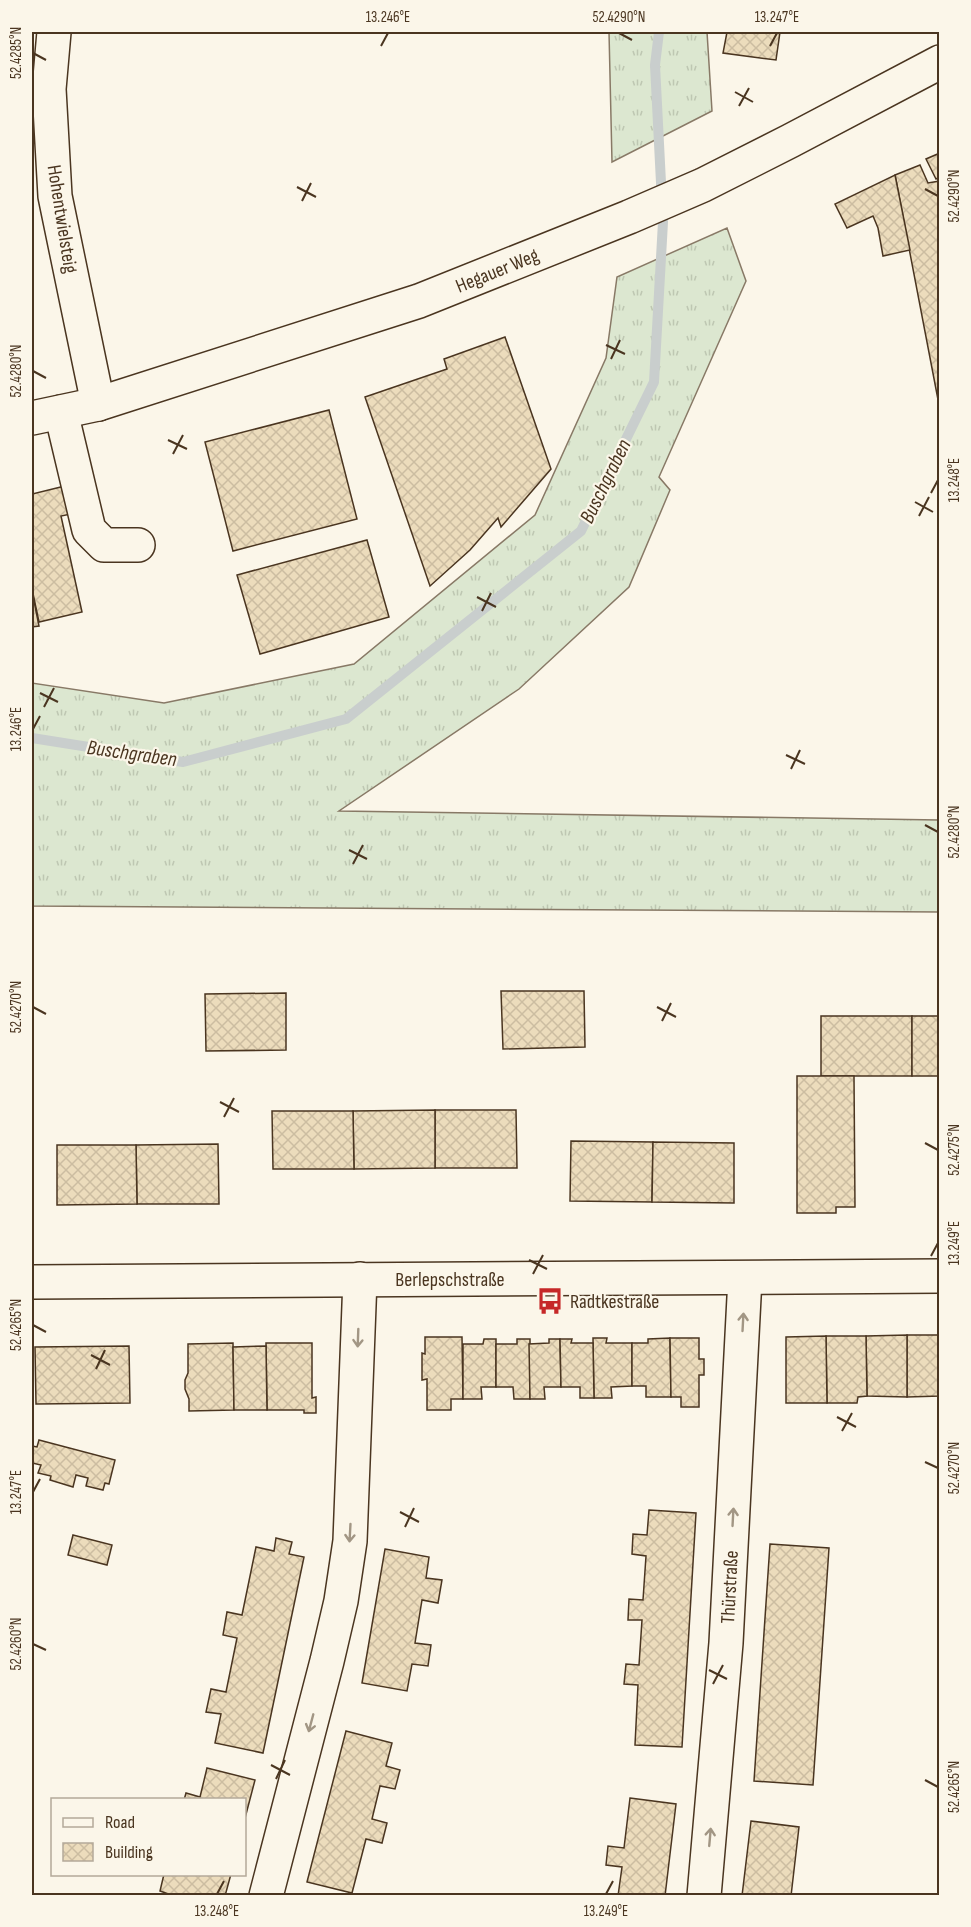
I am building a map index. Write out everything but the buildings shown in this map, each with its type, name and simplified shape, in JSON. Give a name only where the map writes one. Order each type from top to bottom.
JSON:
[{"type":"street","name":"Hohentwielsteig","points":[[54,32],[49,89],[55,196],[98,404]]},
{"type":"street","name":"Hegauer Weg","points":[[46,415],[98,404],[419,301],[703,185],[939,62]]},
{"type":"street","points":[[46,415],[89,530],[104,544],[138,545]]},
{"type":"street","name":"Berlepschstraße","points":[[32,1282],[939,1276]]},
{"type":"street","name":"Thürstraße","points":[[704,1896],[726,1643],[745,1278]]},
{"type":"street","points":[[266,1896],[327,1661],[350,1541],[360,1279]]},
{"type":"green space","points":[[609,32],[707,32],[712,111],[612,162]]},
{"type":"green space","points":[[727,228],[746,281],[659,477],[670,490],[629,587],[519,689],[339,811],[939,820],[939,912],[32,906],[32,683],[164,703],[354,664],[535,515],[606,358],[617,277]]},
{"type":"waterway","name":"Buschgraben","points":[[32,738],[183,762],[346,719],[581,531],[654,382],[663,222],[655,65],[659,32]]},
{"type":"place","name":"Radtkestraße","points":[[550,1301]]}]
